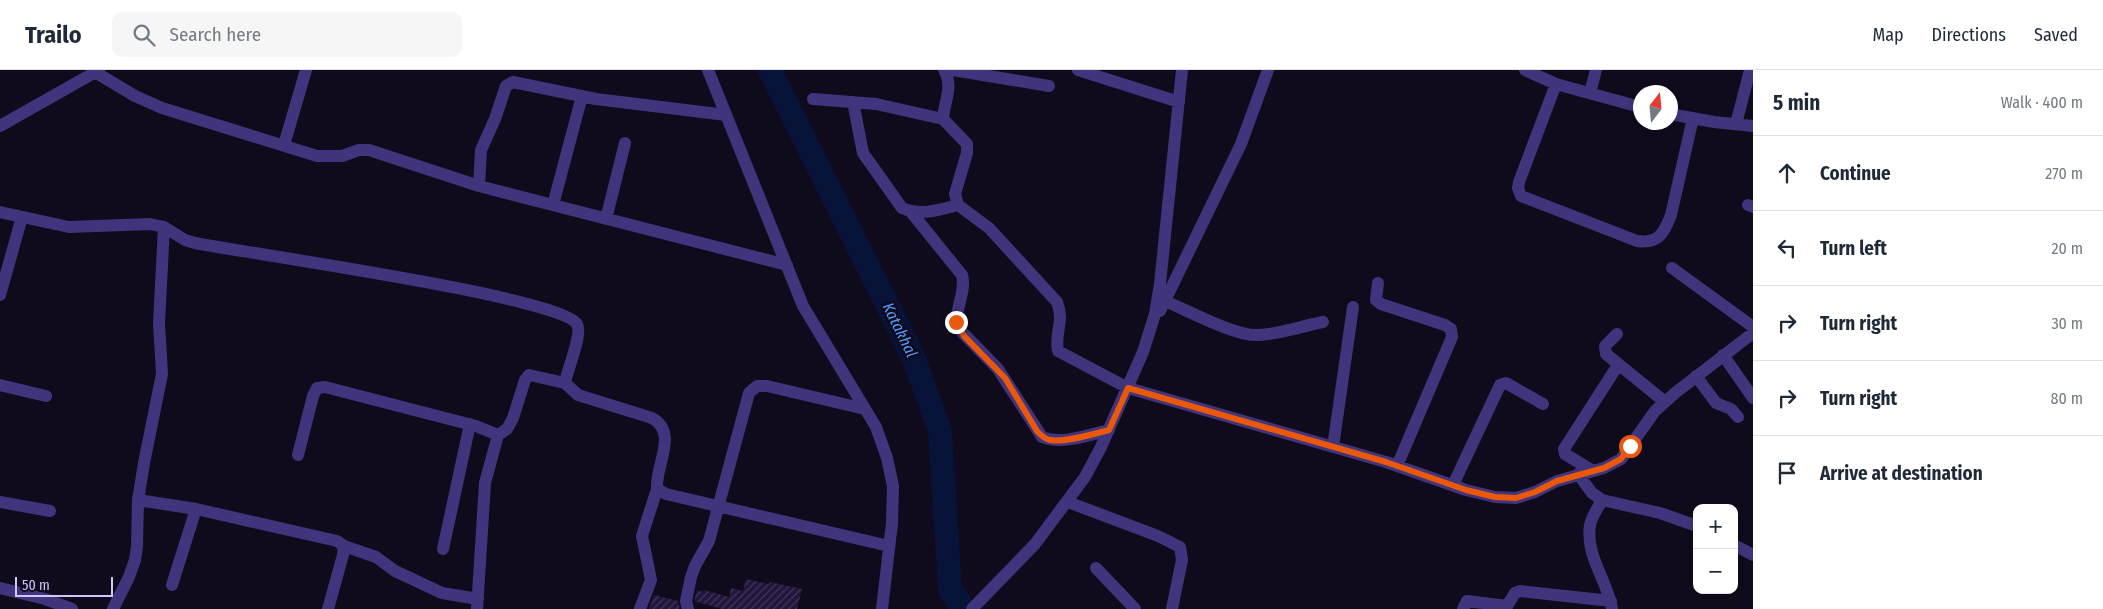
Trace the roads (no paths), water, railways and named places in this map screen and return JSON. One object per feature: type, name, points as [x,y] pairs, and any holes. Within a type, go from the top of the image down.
[{"type":"street","points":[[284,145],[306,70]]},
{"type":"street","points":[[708,70],[803,306],[876,427],[887,458],[893,486],[892,523],[882,609]]},
{"type":"street","points":[[943,119],[943,109],[949,88],[948,78],[944,70]]},
{"type":"street","points":[[954,70],[1049,86]]},
{"type":"street","points":[[1078,70],[1179,102]]},
{"type":"street","points":[[972,609],[1035,544],[1086,477],[1143,352],[1160,284],[1182,70]]},
{"type":"street","points":[[1149,334],[1240,144],[1268,70]]},
{"type":"street","points":[[1525,70],[1556,84],[1633,105]]},
{"type":"street","points":[[1590,93],[1596,70]]},
{"type":"street","points":[[1736,124],[1750,70]]},
{"type":"street","points":[[0,126],[97,71],[135,96],[162,108],[317,156],[331,157],[369,150],[480,186],[787,265]]},
{"type":"street","points":[[480,186],[481,150],[496,119],[506,86],[513,82],[582,96],[726,115]]},
{"type":"street","points":[[1556,84],[1519,182],[1518,188],[1521,196],[1637,241],[1648,243],[1657,239],[1665,230],[1671,215],[1693,118]]},
{"type":"street","points":[[553,205],[582,96]]},
{"type":"street","points":[[813,99],[896,107],[943,119],[967,144],[967,153],[955,194],[958,205],[989,228],[1057,302],[1061,312],[1056,342],[1058,351],[1128,388],[1397,466],[1495,497],[1516,498],[1578,474],[1604,468],[1621,459],[1642,427],[1665,402],[1753,332]]},
{"type":"street","points":[[853,102],[863,153],[902,208],[910,212],[921,213],[958,205]]},
{"type":"street","points":[[1678,115],[1753,126]]},
{"type":"street","points":[[606,219],[625,143]]},
{"type":"street","points":[[0,212],[69,227],[150,224],[164,226],[185,240],[195,243],[436,283],[508,299],[574,320],[579,326],[564,383]]},
{"type":"street","points":[[910,212],[962,275],[964,292],[956,322],[959,329],[1002,373],[1042,437],[1050,440],[1060,440],[1109,430]]},
{"type":"street","points":[[0,296],[22,217]]},
{"type":"street","points":[[113,609],[135,560],[138,500],[162,374],[159,323],[164,226]]},
{"type":"street","points":[[1672,268],[1753,327]]},
{"type":"street","points":[[1378,283],[1376,300],[1381,304],[1445,326],[1451,329],[1452,337],[1397,466]]},
{"type":"street","points":[[1165,300],[1244,334],[1258,336],[1323,322]]},
{"type":"street","points":[[1333,447],[1353,307]]},
{"type":"street","points":[[1617,334],[1606,346],[1606,354],[1665,402]]},
{"type":"street","points":[[1723,355],[1753,398]]},
{"type":"street","points":[[1593,471],[1570,459],[1565,454],[1564,449],[1618,365]]},
{"type":"street","points":[[138,500],[196,509],[337,541],[344,546],[376,557],[396,571],[442,593],[477,604],[485,483],[498,436],[507,429],[513,418],[525,380],[529,376],[564,383],[578,395],[652,418],[661,423],[665,431],[665,443],[657,479],[658,489],[642,536],[651,580],[640,609]]},
{"type":"street","points":[[1696,376],[1716,403],[1731,409],[1738,417]]},
{"type":"street","points":[[1453,485],[1500,385],[1506,383],[1543,404]]},
{"type":"street","points":[[0,385],[46,396]]},
{"type":"street","points":[[688,609],[686,601],[691,577],[709,542],[749,393],[758,386],[767,386],[866,409]]},
{"type":"street","points":[[298,455],[313,396],[317,388],[325,387],[470,424],[498,436]]},
{"type":"street","points":[[444,549],[470,424]]},
{"type":"street","points":[[1578,474],[1592,493],[1602,500],[1660,513],[1693,525]]},
{"type":"street","points":[[658,489],[666,494],[889,546]]},
{"type":"street","points":[[1602,500],[1592,518],[1590,538],[1595,563],[1612,605]]},
{"type":"street","points":[[0,502],[50,511]]},
{"type":"street","points":[[1068,502],[1158,536],[1180,548],[1182,560],[1172,609]]},
{"type":"street","points":[[172,585],[196,509]]},
{"type":"street","points":[[328,609],[344,546]]},
{"type":"street","points":[[1738,547],[1753,555]]},
{"type":"street","points":[[1096,568],[1135,609]]},
{"type":"street","points":[[0,588],[45,599],[72,609]]},
{"type":"street","points":[[1463,609],[1467,601],[1507,606],[1520,591],[1612,605]]},
{"type":"waterway","name":"Katakhal","points":[[770,70],[913,356],[940,431],[950,590],[964,609]]}]
